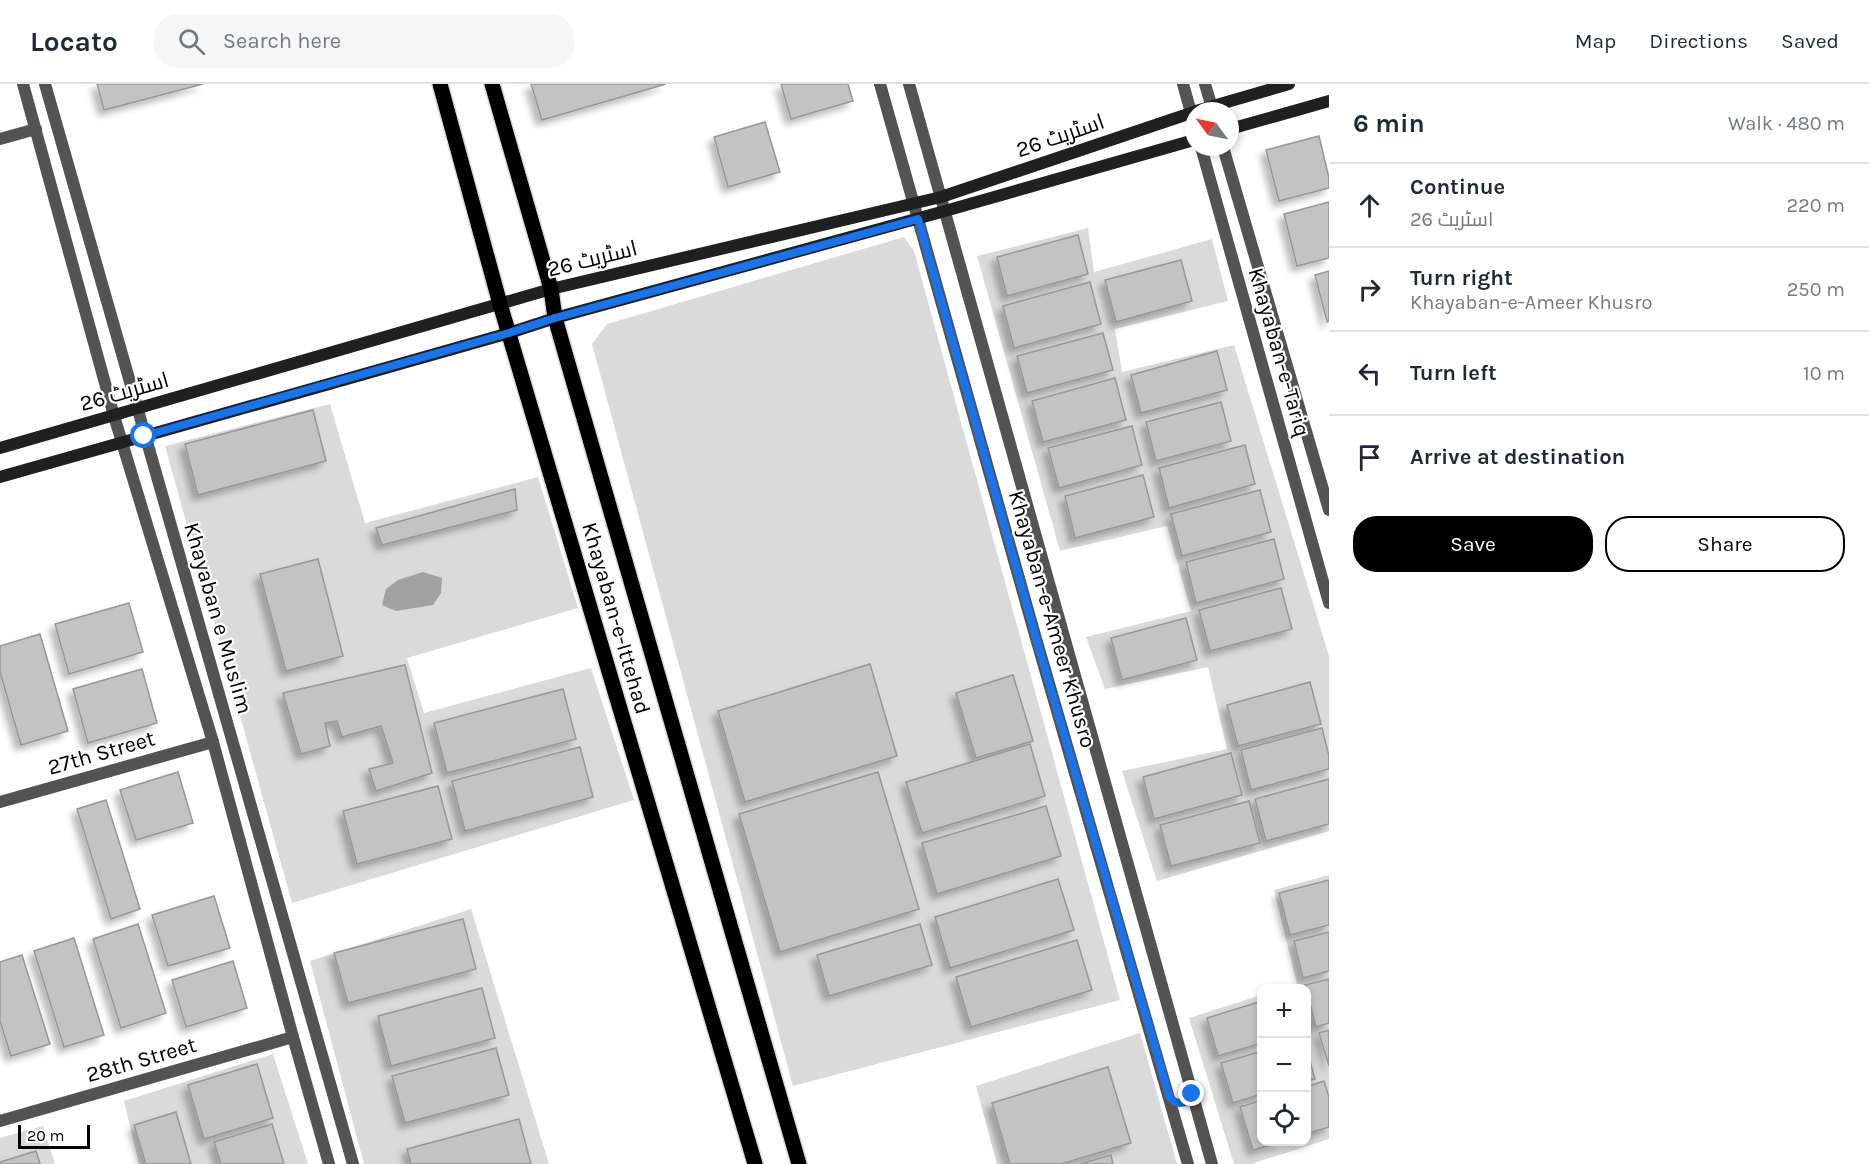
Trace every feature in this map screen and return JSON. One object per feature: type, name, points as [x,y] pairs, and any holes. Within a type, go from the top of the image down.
[{"type":"main road","name":"Khayaban-e-Ittehad","points":[[440,84],[500,304],[755,1164]]},
{"type":"main road","name":"Khayaban-e-Ittehad","points":[[492,84],[551,290],[555,318],[799,1164]]},
{"type":"main road","name":"اسٹریٹ 26","points":[[1231,102],[1289,84]]},
{"type":"main road","points":[[1239,126],[1329,101]]},
{"type":"main road","name":"اسٹریٹ 26","points":[[0,448],[551,290],[941,197],[1185,118]]},
{"type":"main road","name":"اسٹریٹ 26","points":[[0,477],[555,318],[918,219],[1185,143]]},
{"type":"street","name":"Khayaban e Muslim","points":[[23,84],[114,416],[213,742],[328,1160]]},
{"type":"street","name":"Khayaban e Muslim","points":[[45,84],[353,1164]]},
{"type":"street","name":"Khayaban-e-Ameer Khusro","points":[[880,84],[1035,635],[1188,1164]]},
{"type":"street","name":"Khayaban-e-Ameer Khusro","points":[[909,84],[1212,1164]]},
{"type":"street","points":[[1183,84],[1189,102]]},
{"type":"street","points":[[1205,84],[1210,102]]},
{"type":"street","points":[[0,139],[36,129]]},
{"type":"street","name":"Khayaban-e-Tariq","points":[[1204,156],[1329,603]]},
{"type":"street","name":"Khayaban-e-Tariq","points":[[1226,156],[1329,510]]},
{"type":"street","points":[[174,615],[195,609]]},
{"type":"street","name":"27th Street","points":[[0,802],[213,742]]},
{"type":"street","points":[[264,932],[285,925]]},
{"type":"street","name":"28th Street","points":[[0,1121],[293,1037]]},
{"type":"street","points":[[1169,1096],[1174,1102],[1181,1103],[1188,1100],[1192,1094]]},
{"type":"street","points":[[1182,1143],[1184,1132],[1191,1128],[1198,1128],[1203,1134]]},
{"type":"street","points":[[328,1160],[349,1150]]},
{"type":"shaded area","points":[[1088,228],[1094,272],[1212,239],[1228,301],[1115,329],[1122,372],[1234,345],[1329,656],[1329,831],[1157,881],[1122,771],[1227,749],[1208,667],[1105,689],[1086,637],[1191,611],[1167,526],[1060,551],[977,256]]},
{"type":"shaded area","points":[[904,237],[914,251],[1120,1000],[793,1086],[592,344],[607,324]]},
{"type":"shaded area","points":[[330,404],[365,523],[538,477],[578,608],[407,658],[424,713],[591,668],[634,800],[292,903],[165,446]]},
{"type":"shaded area","points":[[423,572],[442,578],[441,593],[433,605],[396,611],[382,605],[386,589],[398,580]]},
{"type":"shaded area","points":[[1329,875],[1329,1139],[1311,1145],[1311,984],[1297,984],[1274,890]]},
{"type":"shaded area","points":[[471,909],[549,1164],[364,1164],[310,961]]},
{"type":"shaded area","points":[[1257,996],[1257,1146],[1307,1146],[1251,1164],[1234,1164],[1189,1018]]},
{"type":"shaded area","points":[[1140,1033],[1177,1164],[997,1164],[976,1086]]},
{"type":"shaded area","points":[[273,1054],[308,1164],[139,1164],[124,1101]]},
{"type":"shaded area","points":[[43,1126],[55,1164],[0,1164],[0,1138]]},
{"type":"building","points":[[97,84],[203,84],[104,110]]},
{"type":"building","points":[[531,84],[666,84],[542,120]]},
{"type":"building","points":[[781,84],[848,84],[853,101],[791,119]]},
{"type":"building","points":[[765,122],[780,172],[728,187],[714,137]]},
{"type":"building","points":[[1319,136],[1329,178],[1329,188],[1279,201],[1266,150]]},
{"type":"building","points":[[1329,202],[1329,258],[1297,266],[1284,214]]},
{"type":"building","points":[[1078,235],[1088,274],[1007,296],[997,257]]},
{"type":"building","points":[[1181,260],[1192,301],[1116,322],[1105,280]]},
{"type":"building","points":[[1329,271],[1329,321],[1327,322],[1315,275]]},
{"type":"building","points":[[1090,282],[1101,324],[1014,348],[1003,306]]},
{"type":"building","points":[[1103,333],[1113,370],[1027,393],[1017,356]]},
{"type":"building","points":[[1217,351],[1227,390],[1141,413],[1131,375]]},
{"type":"building","points":[[1115,378],[1126,420],[1043,442],[1032,401]]},
{"type":"building","points":[[1221,402],[1231,441],[1156,461],[1146,422]]},
{"type":"building","points":[[313,410],[326,461],[198,495],[185,444]]},
{"type":"building","points":[[1132,426],[1142,465],[1059,488],[1048,448]]},
{"type":"building","points":[[1245,445],[1255,484],[1169,508],[1159,468]]},
{"type":"building","points":[[1143,475],[1154,517],[1075,538],[1065,496]]},
{"type":"building","points":[[515,489],[517,510],[382,545],[376,528]]},
{"type":"building","points":[[1260,490],[1271,532],[1182,556],[1171,514]]},
{"type":"building","points":[[1274,539],[1284,579],[1196,603],[1186,562]]},
{"type":"building","points":[[318,559],[343,656],[286,671],[260,574]]},
{"type":"building","points":[[1281,588],[1292,629],[1210,651],[1199,610]]},
{"type":"building","points":[[129,603],[143,652],[69,674],[55,624]]},
{"type":"building","points":[[1186,618],[1197,660],[1122,680],[1111,638]]},
{"type":"building","points":[[40,634],[68,731],[21,745],[0,672],[0,646]]},
{"type":"building","points":[[870,664],[897,756],[745,802],[718,711]]},
{"type":"building","points":[[405,665],[432,773],[376,791],[369,769],[393,763],[381,726],[342,737],[337,721],[325,723],[330,746],[301,754],[283,693]]},
{"type":"building","points":[[142,669],[157,723],[88,743],[73,689]]},
{"type":"building","points":[[1013,675],[1033,741],[976,758],[956,693]]},
{"type":"building","points":[[1310,682],[1321,724],[1238,746],[1227,705]]},
{"type":"building","points":[[563,689],[576,739],[447,773],[434,723]]},
{"type":"building","points":[[1322,728],[1329,756],[1329,769],[1251,790],[1241,750]]},
{"type":"building","points":[[1030,744],[1045,796],[922,833],[906,782]]},
{"type":"building","points":[[580,747],[593,797],[465,831],[452,781]]},
{"type":"building","points":[[1231,753],[1242,795],[1154,819],[1143,777]]},
{"type":"building","points":[[178,772],[193,823],[136,840],[120,790]]},
{"type":"building","points":[[878,772],[919,909],[780,952],[739,814]]},
{"type":"building","points":[[1329,779],[1329,824],[1266,841],[1255,799]]},
{"type":"building","points":[[438,786],[452,839],[357,864],[343,811]]},
{"type":"building","points":[[106,800],[140,909],[111,919],[77,809]]},
{"type":"building","points":[[1249,801],[1260,843],[1171,866],[1160,825]]},
{"type":"building","points":[[1046,806],[1061,856],[937,894],[922,843]]},
{"type":"building","points":[[1058,879],[1074,930],[950,968],[935,917]]},
{"type":"building","points":[[1329,880],[1329,925],[1290,935],[1279,893]]},
{"type":"building","points":[[214,896],[230,948],[168,966],[152,915]]},
{"type":"building","points":[[463,919],[476,969],[348,1003],[334,953]]},
{"type":"building","points":[[138,924],[166,1013],[121,1028],[93,939]]},
{"type":"building","points":[[920,924],[932,965],[829,996],[817,955]]},
{"type":"building","points":[[1329,932],[1329,971],[1303,978],[1294,941]]},
{"type":"building","points":[[74,938],[104,1035],[64,1047],[34,951]]},
{"type":"building","points":[[1077,940],[1092,990],[971,1027],[956,977]]},
{"type":"building","points":[[22,955],[50,1044],[11,1056],[0,1021],[0,962]]},
{"type":"building","points":[[233,961],[247,1008],[186,1027],[172,980]]},
{"type":"building","points":[[1329,979],[1329,1023],[1316,1027],[1311,1008],[1311,984],[1309,984]]},
{"type":"building","points":[[482,988],[495,1038],[391,1066],[378,1016]]},
{"type":"building","points":[[1257,1003],[1257,1044],[1218,1056],[1207,1018]]},
{"type":"building","points":[[1329,1030],[1329,1066],[1319,1033]]},
{"type":"building","points":[[496,1048],[509,1095],[405,1123],[392,1076]]},
{"type":"building","points":[[1257,1052],[1257,1096],[1233,1103],[1221,1063]]},
{"type":"building","points":[[257,1064],[273,1118],[204,1139],[188,1085]]},
{"type":"building","points":[[1311,1065],[1315,1079],[1311,1080]]},
{"type":"building","points":[[1108,1067],[1131,1143],[1061,1164],[1010,1164],[992,1103]]},
{"type":"building","points":[[1324,1081],[1329,1097],[1329,1127],[1311,1132],[1311,1092],[1311,1085]]},
{"type":"building","points":[[1257,1102],[1257,1146],[1268,1146],[1253,1150],[1240,1107]]},
{"type":"building","points":[[176,1112],[191,1164],[146,1164],[134,1125]]},
{"type":"building","points":[[519,1119],[531,1164],[411,1164],[407,1149]]},
{"type":"building","points":[[272,1124],[284,1164],[221,1164],[214,1142]]},
{"type":"building","points":[[36,1151],[40,1164],[0,1164],[0,1162]]},
{"type":"building","points":[[1111,1155],[1113,1164],[1080,1164]]},
{"type":"route","points":[[144,436],[555,318],[918,219],[1035,635],[1169,1096],[1174,1102],[1185,1103],[1192,1094]]}]
